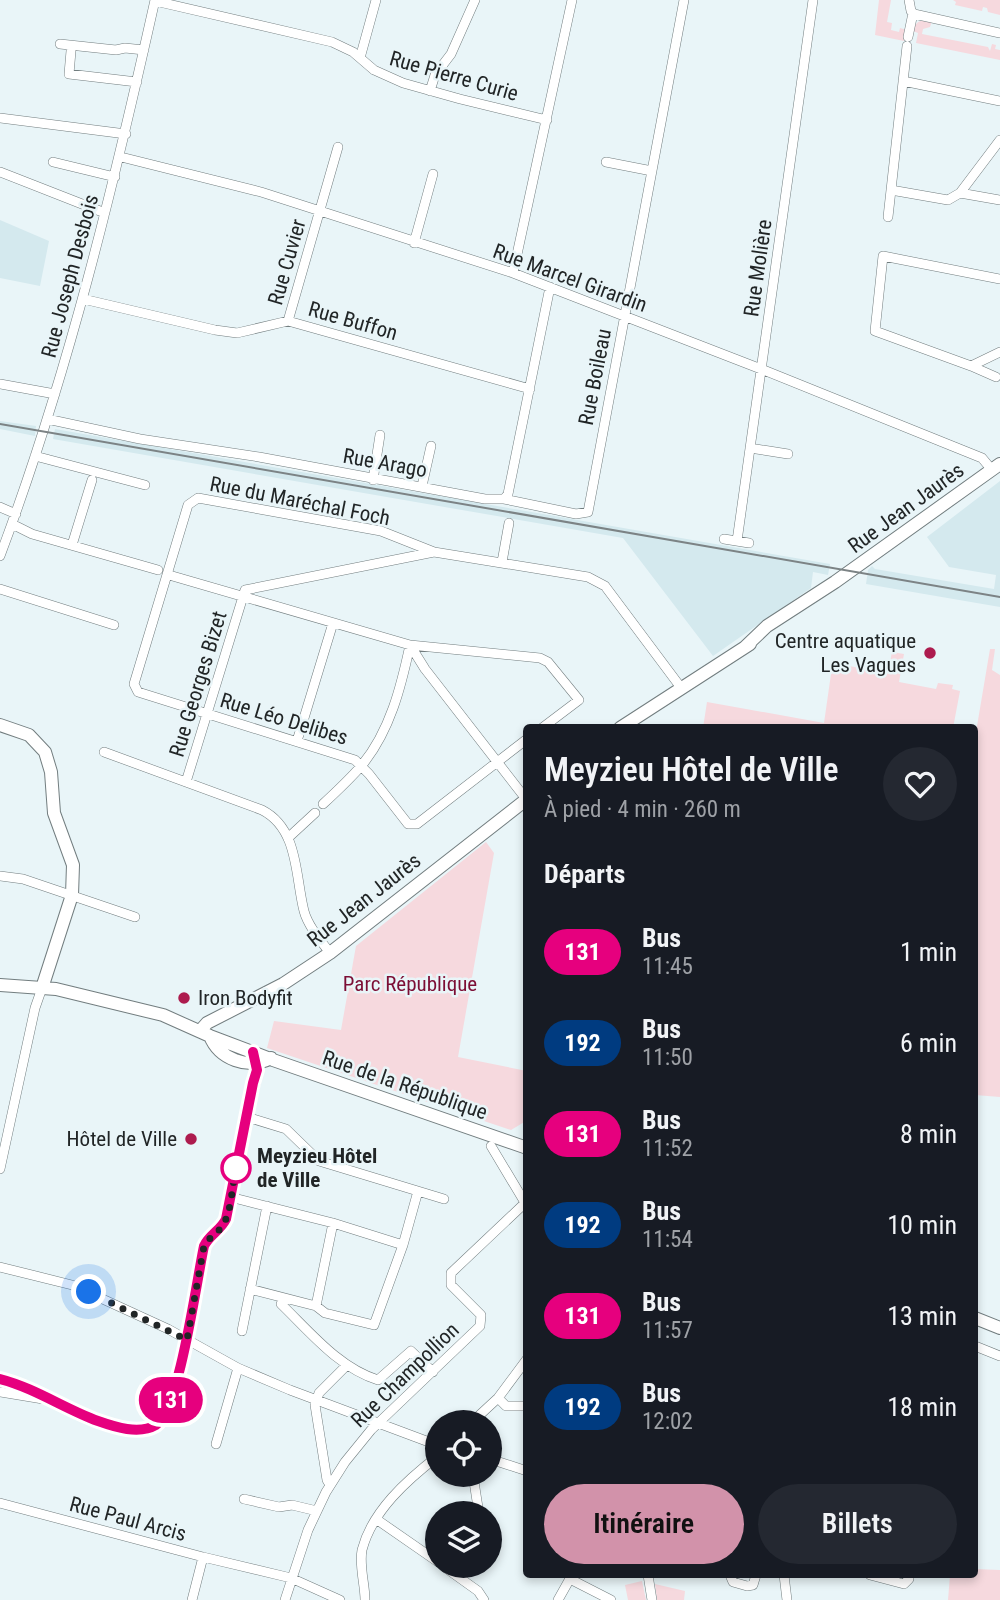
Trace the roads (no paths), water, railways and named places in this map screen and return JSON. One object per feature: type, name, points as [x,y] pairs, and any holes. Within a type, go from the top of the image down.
[{"type":"main road","name":"Rue Jean Jaurès","points":[[626,724],[745,646],[767,626],[835,582],[996,467]]},
{"type":"main road","points":[[0,725],[29,735],[46,752],[51,772],[54,813],[73,865],[72,895],[41,988]]},
{"type":"main road","name":"Rue Jean Jaurès","points":[[205,1033],[216,1020],[283,984],[330,953],[523,801]]},
{"type":"main road","points":[[0,985],[57,989],[163,1015],[205,1033],[222,1046],[251,1059]]},
{"type":"main road","name":"Rue de la République","points":[[251,1059],[271,1058],[523,1147]]},
{"type":"main road","points":[[978,1319],[1000,1328]]},
{"type":"main road","points":[[978,1326],[1000,1336]]},
{"type":"street","name":"Rue Pierre Curie","points":[[155,0],[332,42],[360,58],[374,70],[430,91],[547,120]]},
{"type":"street","name":"Rue Joseph Desbois","points":[[0,555],[47,419],[83,299],[121,157],[155,0]]},
{"type":"street","points":[[360,58],[376,0]]},
{"type":"street","points":[[430,91],[435,75],[451,54],[475,0]]},
{"type":"street","points":[[513,273],[572,0]]},
{"type":"street","name":"Rue Boileau","points":[[504,499],[576,514],[588,512],[684,0]]},
{"type":"street","name":"Rue Molière","points":[[737,541],[813,0]]},
{"type":"street","points":[[888,216],[902,81],[913,13],[909,0]]},
{"type":"street","points":[[913,13],[1000,33]]},
{"type":"street","points":[[60,44],[144,50]]},
{"type":"street","points":[[71,51],[69,74],[137,82]]},
{"type":"street","points":[[902,81],[1000,101]]},
{"type":"street","points":[[0,118],[126,134]]},
{"type":"street","points":[[891,190],[948,200],[960,193],[1000,140]]},
{"type":"street","name":"Rue Cuvier","points":[[288,321],[338,148]]},
{"type":"street","name":"Rue Marcel Girardin","points":[[121,157],[261,192],[513,273],[761,369],[982,458],[996,467]]},
{"type":"street","points":[[53,162],[115,177]]},
{"type":"street","points":[[606,162],[652,171]]},
{"type":"street","points":[[0,172],[105,213]]},
{"type":"street","points":[[414,243],[432,174]]},
{"type":"street","points":[[960,193],[1000,200]]},
{"type":"street","points":[[996,377],[875,331],[883,256],[1000,279]]},
{"type":"street","points":[[504,499],[508,494],[550,288]]},
{"type":"street","name":"Rue Buffon","points":[[83,299],[237,333],[288,321],[530,389]]},
{"type":"street","points":[[971,366],[1000,352]]},
{"type":"street","points":[[0,384],[55,394]]},
{"type":"street","name":"Rue Arago","points":[[47,419],[140,439],[312,467],[373,480],[422,486],[485,499],[504,499]]},
{"type":"street","points":[[373,480],[380,435]]},
{"type":"street","points":[[422,486],[431,446]]},
{"type":"street","points":[[750,448],[788,454]]},
{"type":"street","points":[[35,456],[145,485]]},
{"type":"street","points":[[72,545],[92,480]]},
{"type":"street","name":"Rue du Maréchal Foch","points":[[169,575],[188,505],[198,498],[381,531],[434,552]]},
{"type":"street","points":[[0,508],[32,534],[158,570]]},
{"type":"street","points":[[502,562],[509,523]]},
{"type":"street","points":[[724,538],[749,543]]},
{"type":"street","points":[[242,596],[250,587],[434,552],[588,577],[605,586],[682,689]]},
{"type":"street","points":[[169,575],[410,645],[540,658],[548,662],[579,700],[547,724]]},
{"type":"street","name":"Rue Léo Delibes","points":[[169,575],[134,684],[138,692],[355,760],[362,765],[408,824],[417,824],[496,763]]},
{"type":"street","points":[[0,589],[114,625]]},
{"type":"street","name":"Rue Georges Bizet","points":[[186,782],[242,596]]},
{"type":"street","points":[[297,741],[333,623]]},
{"type":"street","points":[[410,645],[425,669],[523,795]]},
{"type":"street","points":[[323,804],[362,765],[380,739],[398,695],[410,645]]},
{"type":"street","points":[[496,763],[523,742]]},
{"type":"street","points":[[104,752],[275,817],[289,837],[305,915],[330,953]]},
{"type":"street","points":[[289,837],[315,813]]},
{"type":"street","points":[[0,876],[23,879],[135,917]]},
{"type":"street","points":[[0,1167],[41,988]]},
{"type":"street","points":[[0,1379],[119,1427],[136,1429],[158,1424],[168,1411],[187,1340],[204,1246],[207,1239],[222,1227],[230,1197],[253,1083],[251,1059]]},
{"type":"street","points":[[247,1117],[286,1129],[318,1161],[444,1199]]},
{"type":"street","points":[[491,1146],[523,1201]]},
{"type":"street","points":[[250,1289],[316,1306],[325,1313],[374,1325],[403,1245],[418,1191]]},
{"type":"street","points":[[230,1197],[333,1223],[403,1245]]},
{"type":"street","points":[[242,1331],[267,1206]]},
{"type":"street","name":"Rue Champollion","points":[[285,1600],[317,1511],[345,1462],[378,1424],[480,1326],[481,1315],[451,1285],[451,1273],[523,1207]]},
{"type":"street","points":[[316,1306],[333,1223]]},
{"type":"street","points":[[0,1267],[72,1285],[169,1329],[238,1368],[425,1440]]},
{"type":"street","points":[[281,1304],[346,1366],[360,1375],[378,1380],[411,1350],[432,1372]]},
{"type":"street","points":[[978,1347],[1000,1356]]},
{"type":"street","points":[[485,1410],[498,1398],[523,1364]]},
{"type":"street","points":[[330,1485],[315,1410],[316,1400],[319,1393],[346,1366]]},
{"type":"street","points":[[216,1444],[238,1368]]},
{"type":"street","points":[[0,1392],[48,1400]]},
{"type":"street","points":[[498,1398],[506,1406],[523,1406]]},
{"type":"street","points":[[502,1464],[523,1470]]},
{"type":"street","points":[[365,1600],[362,1551],[376,1519],[399,1490],[425,1465]]},
{"type":"street","points":[[244,1499],[279,1507],[292,1505],[317,1511]]},
{"type":"street","name":"Rue Paul Arcis","points":[[0,1503],[203,1557],[192,1600]]},
{"type":"street","points":[[376,1519],[425,1553]]},
{"type":"street","points":[[203,1557],[291,1578],[341,1600]]},
{"type":"street","points":[[460,1578],[478,1591],[484,1600]]},
{"type":"street","points":[[558,1600],[570,1578]]},
{"type":"street","points":[[573,1578],[611,1600]]},
{"type":"street","points":[[648,1578],[652,1600]]},
{"type":"street","points":[[731,1578],[733,1582],[747,1586],[753,1585],[755,1578]]},
{"type":"street","points":[[782,1578],[788,1600]]},
{"type":"street","points":[[881,1578],[904,1584],[907,1578]]},
{"type":"tram line","points":[[0,424],[1000,597]]},
{"type":"place","name":"Centre aquatique Les Vagues","points":[[930,653]]},
{"type":"place","name":"Iron Bodyfit","points":[[184,998]]},
{"type":"place","name":"Hôtel de Ville","points":[[191,1139]]},
{"type":"place","name":"Meyzieu Hôtel de Ville","points":[[236,1168]]},
{"type":"park label","name":"Parc République","points":[[410,984]]}]
